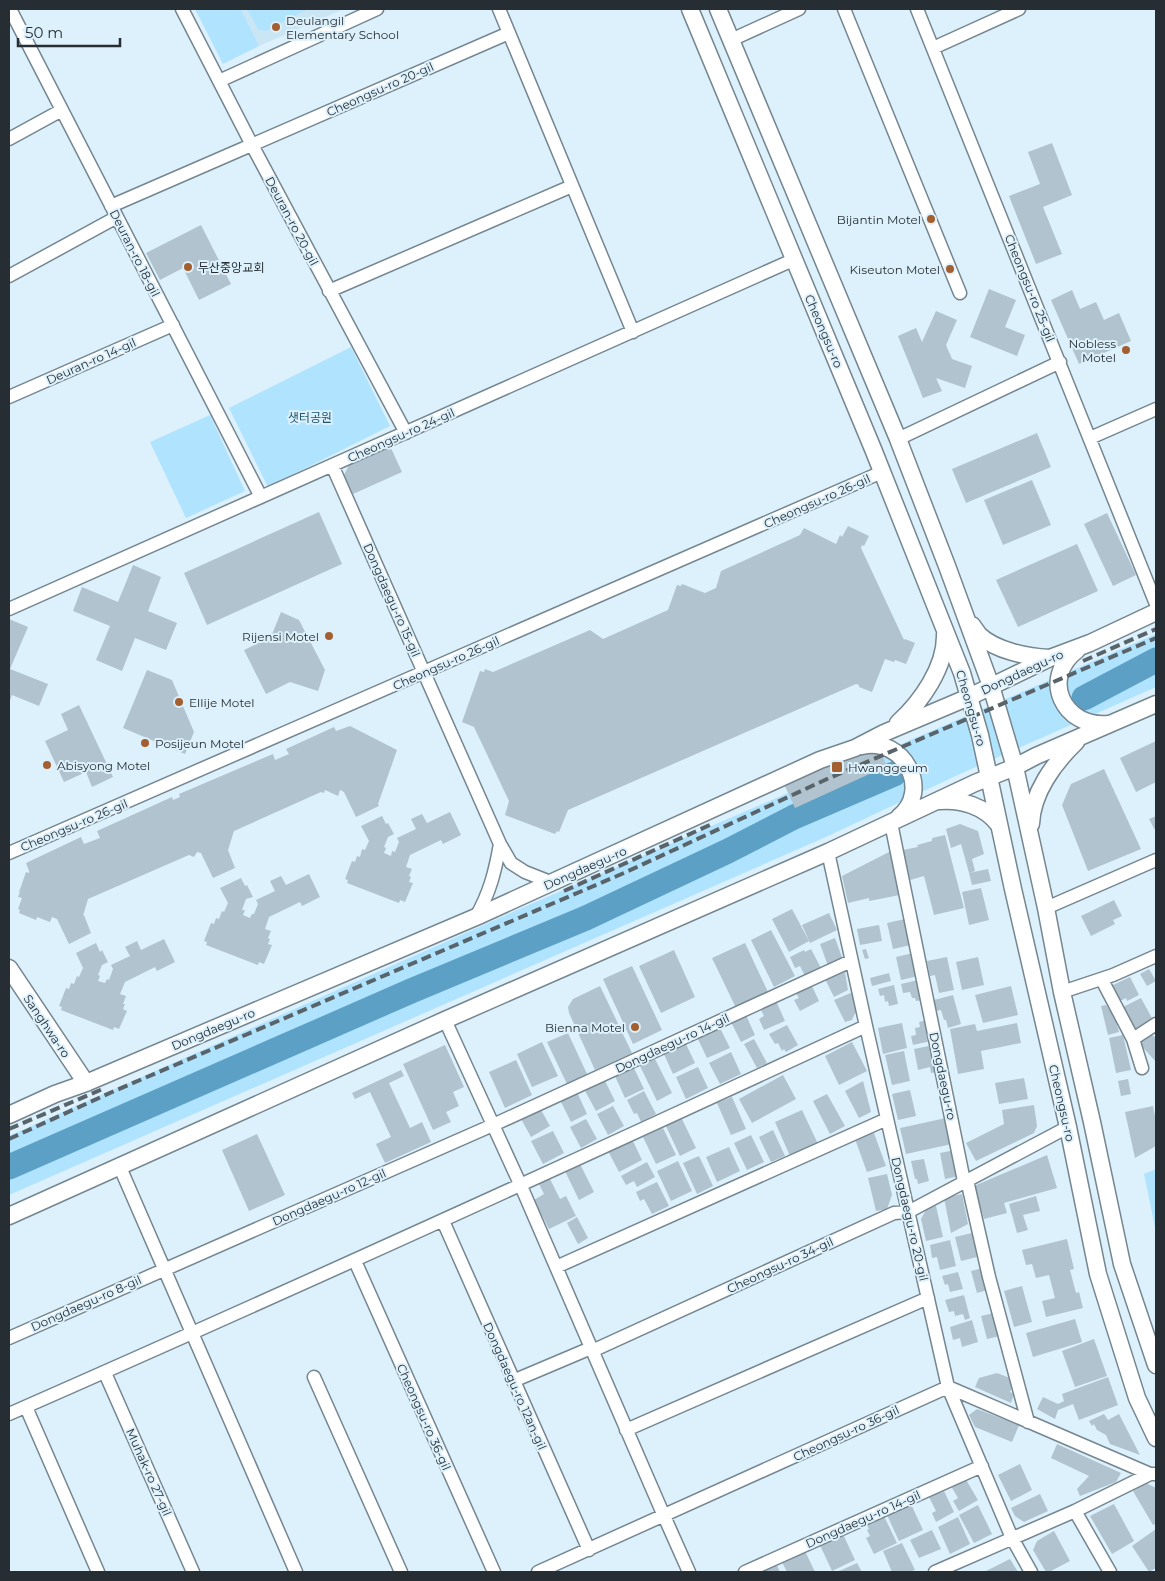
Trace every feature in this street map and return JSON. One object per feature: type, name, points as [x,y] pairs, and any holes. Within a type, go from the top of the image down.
[{"type":"main road","name":"Cheongsu-ro","points":[[690,9],[882,472],[962,673],[989,777],[998,825],[1068,1127],[1098,1274],[1137,1398],[1156,1438]]},
{"type":"main road","name":"Cheongsu-ro","points":[[718,9],[898,439],[991,686],[1015,767],[1122,1264],[1156,1365]]},
{"type":"main road","name":"Dongdaegu-ro","points":[[9,1115],[476,917],[820,760],[855,748],[884,733],[1156,612]]},
{"type":"main road","points":[[965,615],[980,635],[992,643],[1015,653],[1038,658],[1050,658]]},
{"type":"main road","points":[[884,733],[907,715],[926,692],[933,679],[945,644],[945,632]]},
{"type":"main road","points":[[1090,643],[1079,648],[1063,664],[1059,687],[1061,698],[1067,708],[1085,722],[1102,725],[1119,721]]},
{"type":"main road","points":[[9,1216],[1156,704]]},
{"type":"main road","points":[[1030,841],[1032,811],[1038,796],[1057,763],[1081,737]]},
{"type":"main road","points":[[855,748],[869,745],[883,746],[896,752],[909,768],[912,775],[913,789],[910,802],[903,814],[891,823]]},
{"type":"main road","points":[[934,802],[969,804],[994,818],[998,825]]},
{"type":"main road","name":"Sanghwa-ro","points":[[9,968],[86,1083]]},
{"type":"street","name":"Deuran-ro 18-gil","points":[[10,9],[260,497]]},
{"type":"street","name":"Deuran-ro 20-gil","points":[[182,9],[252,145],[406,433]]},
{"type":"street","points":[[219,81],[377,9]]},
{"type":"street","points":[[498,9],[633,332]]},
{"type":"street","points":[[731,40],[799,9]]},
{"type":"street","points":[[844,9],[960,293]]},
{"type":"street","name":"Cheongsu-ro 25-gil","points":[[917,9],[1090,438]]},
{"type":"street","points":[[933,48],[1019,9]]},
{"type":"street","name":"Cheongsu-ro 20-gil","points":[[114,212],[252,145],[509,33]]},
{"type":"street","points":[[9,140],[62,110]]},
{"type":"street","points":[[330,290],[572,186]]},
{"type":"street","points":[[9,276],[114,212]]},
{"type":"street","name":"Cheongsu-ro 24-gil","points":[[9,609],[794,260]]},
{"type":"street","name":"Deuran-ro 14-gil","points":[[9,397],[173,325]]},
{"type":"street","points":[[898,439],[1060,362]]},
{"type":"street","points":[[1156,409],[1090,438],[1156,604]]},
{"type":"street","name":"Dongdaegu-ro 15-gil","points":[[332,465],[500,844],[511,863],[525,872],[553,882]]},
{"type":"street","name":"Cheongsu-ro 26-gil","points":[[9,853],[882,472]]},
{"type":"street","name":"Dongdaegu-ro","points":[[891,823],[966,1181]]},
{"type":"street","points":[[476,917],[484,904],[495,875],[500,844]]},
{"type":"street","name":"Dongdaegu-ro 20-gil","points":[[828,852],[948,1387],[1012,1538],[1031,1572]]},
{"type":"street","points":[[1046,908],[1156,860]]},
{"type":"street","points":[[1062,992],[1102,980],[1156,956]]},
{"type":"street","name":"Dongdaegu-ro 14-gil","points":[[493,1125],[851,961]]},
{"type":"street","points":[[1102,980],[1133,1039],[1142,1068]]},
{"type":"street","points":[[445,1020],[521,1186],[689,1572]]},
{"type":"street","points":[[1133,1039],[1156,1024]]},
{"type":"street","points":[[9,1414],[193,1334],[521,1186],[866,1026]]},
{"type":"street","points":[[556,1267],[887,1118]]},
{"type":"street","name":"Dongdaegu-ro 12-gil","points":[[164,1269],[493,1125]]},
{"type":"street","name":"Cheongsu-ro 34-gil","points":[[592,1349],[894,1213],[908,1212],[1068,1127]]},
{"type":"street","points":[[119,1166],[296,1572]]},
{"type":"street","points":[[966,1181],[989,1277],[1028,1422]]},
{"type":"street","name":"Dongdaegu-ro 12an-gil","points":[[443,1221],[589,1550]]},
{"type":"street","name":"Cheongsu-ro 36-gil","points":[[354,1261],[494,1572]]},
{"type":"street","name":"Dongdaegu-ro 8-gil","points":[[9,1338],[164,1269]]},
{"type":"street","points":[[626,1430],[928,1298]]},
{"type":"street","points":[[513,1381],[592,1349]]},
{"type":"street","name":"Muhak-ro 27-gil","points":[[105,1372],[194,1572]]},
{"type":"street","points":[[314,1377],[401,1572]]},
{"type":"street","points":[[948,1387],[1153,1474]]},
{"type":"street","name":"Cheongsu-ro 36-gil","points":[[538,1572],[948,1387]]},
{"type":"street","points":[[26,1407],[98,1572]]},
{"type":"street","name":"Dongdaegu-ro 14-gil","points":[[745,1572],[982,1466]]},
{"type":"street","points":[[935,1572],[1076,1511],[1153,1474]]},
{"type":"street","points":[[1076,1511],[1110,1572]]},
{"type":"shaded area","name":"Deulangil Elementary School","points":[[241,9],[344,9],[259,46]]},
{"type":"green space","points":[[195,9],[241,9],[259,46],[223,64]]},
{"type":"green space","points":[[247,9],[308,9],[266,31],[258,29]]},
{"type":"green space","name":"샛터공원","points":[[351,347],[390,426],[268,487],[229,408]]},
{"type":"green space","points":[[210,415],[245,491],[186,518],[150,442]]},
{"type":"green space","points":[[1156,634],[1156,687],[960,774],[826,837],[9,1195],[9,1136],[524,907]]},
{"type":"green space","points":[[1156,1169],[1156,1232],[1144,1174]]},
{"type":"building","points":[[1052,143],[1072,195],[1043,207],[1062,254],[1036,264],[1009,196],[1040,184],[1028,152]]},
{"type":"building","name":"두산중앙교회","points":[[201,225],[231,284],[199,300],[183,268],[160,280],[146,253]]},
{"type":"building","points":[[989,289],[1016,300],[1005,327],[1025,335],[1017,356],[970,337]]},
{"type":"building","points":[[1072,290],[1080,309],[1096,302],[1104,320],[1119,313],[1131,341],[1079,364],[1051,300]]},
{"type":"building","points":[[936,311],[957,320],[946,345],[952,359],[972,366],[965,388],[936,378],[942,391],[923,398],[898,336],[916,328],[922,342]]},
{"type":"building","points":[[1037,433],[1051,467],[966,503],[952,469]]},
{"type":"building","points":[[390,446],[402,472],[353,494],[344,475],[349,465]]},
{"type":"building","points":[[1032,480],[1051,525],[1003,545],[984,500]]},
{"type":"building","points":[[319,512],[342,564],[207,625],[184,573]]},
{"type":"building","points":[[1107,513],[1136,575],[1113,586],[1084,524]]},
{"type":"building","points":[[848,526],[869,536],[861,548],[904,640],[915,643],[906,664],[885,659],[872,692],[856,684],[568,810],[559,832],[557,831],[555,834],[505,815],[509,801],[474,727],[462,722],[480,671],[484,672],[485,669],[493,672],[590,630],[603,639],[668,610],[677,585],[681,586],[682,584],[705,593],[716,588],[721,571],[800,535],[804,528],[836,544],[840,535],[842,537]]},
{"type":"building","points":[[1077,544],[1098,591],[1018,627],[996,580]]},
{"type":"building","points":[[133,565],[161,577],[148,611],[177,623],[166,650],[135,638],[122,671],[96,660],[110,626],[73,611],[82,587],[118,602]]},
{"type":"building","points":[[281,612],[299,620],[325,670],[318,691],[290,682],[266,694],[244,650],[271,637]]},
{"type":"building","points":[[9,619],[28,627],[10,669],[48,684],[39,706],[12,695],[9,703]]},
{"type":"building","points":[[147,670],[172,680],[194,732],[185,754],[123,728]]},
{"type":"building","points":[[79,705],[113,777],[92,787],[86,772],[64,782],[45,741],[68,730],[61,714]]},
{"type":"building","points":[[350,726],[397,750],[378,804],[379,806],[356,817],[344,792],[340,790],[338,796],[325,790],[324,793],[321,792],[234,831],[228,850],[235,868],[213,878],[201,853],[197,852],[194,857],[189,855],[88,899],[83,916],[91,933],[69,944],[57,919],[52,917],[50,922],[37,917],[36,920],[19,913],[20,910],[18,909],[22,898],[18,897],[19,892],[26,872],[29,873],[26,863],[81,837],[84,844],[100,838],[97,831],[172,797],[173,800],[180,797],[179,794],[273,754],[275,760],[289,754],[286,749],[334,727],[336,731]]},
{"type":"building","points":[[871,732],[887,766],[795,808],[779,773]]},
{"type":"building","points":[[1156,741],[1156,782],[1136,792],[1120,758]]},
{"type":"building","points":[[1104,769],[1141,849],[1088,871],[1062,805],[1071,784]]},
{"type":"building","points":[[450,812],[461,835],[443,844],[441,840],[410,855],[406,867],[412,869],[409,882],[413,883],[405,902],[400,900],[399,903],[347,883],[348,880],[345,879],[352,861],[355,862],[357,856],[360,857],[362,849],[365,850],[369,841],[361,826],[382,816],[394,834],[388,837],[384,847],[386,848],[384,853],[391,856],[392,851],[395,852],[399,842],[397,838],[416,829],[411,819],[422,814],[427,823]]},
{"type":"building","points":[[1156,816],[1156,832],[1149,819]]},
{"type":"building","points":[[960,824],[978,831],[984,854],[972,859],[975,871],[969,873],[961,844],[951,848],[946,829]]},
{"type":"building","points":[[945,835],[964,908],[934,915],[924,876],[910,880],[903,850],[918,847],[917,845],[932,841],[932,838]]},
{"type":"building","points":[[891,851],[900,895],[869,901],[869,898],[848,903],[842,876]]},
{"type":"building","points":[[988,869],[991,881],[972,885],[969,873]]},
{"type":"building","points":[[309,874],[320,897],[302,906],[300,902],[269,917],[265,929],[271,931],[268,944],[272,945],[264,964],[259,962],[258,965],[206,945],[207,942],[204,941],[211,923],[214,924],[216,918],[219,919],[228,903],[220,888],[241,878],[253,897],[246,899],[242,910],[245,910],[243,915],[250,918],[258,904],[256,900],[275,891],[270,881],[281,876],[286,885]]},
{"type":"building","points":[[981,888],[989,920],[969,925],[962,892]]},
{"type":"building","points":[[1114,900],[1122,916],[1113,920],[1115,924],[1091,936],[1081,916]]},
{"type":"building","points":[[792,909],[809,941],[789,952],[772,919]]},
{"type":"building","points":[[829,913],[837,930],[810,943],[802,925]]},
{"type":"building","points":[[905,919],[911,945],[893,949],[887,923]]},
{"type":"building","points":[[879,925],[882,941],[860,945],[857,929]]},
{"type":"building","points":[[771,930],[795,976],[774,987],[751,940]]},
{"type":"building","points":[[835,938],[843,960],[828,966],[820,944]]},
{"type":"building","points":[[164,939],[175,962],[157,971],[155,967],[125,982],[120,994],[126,996],[123,1009],[127,1011],[119,1029],[114,1027],[113,1030],[61,1010],[62,1007],[59,1006],[66,988],[69,989],[71,983],[74,984],[83,968],[76,953],[96,943],[108,962],[102,965],[98,975],[100,976],[98,981],[105,983],[107,979],[109,980],[113,969],[111,965],[130,956],[125,947],[137,941],[141,950]]},
{"type":"building","points":[[745,943],[768,992],[736,1008],[712,958]]},
{"type":"building","points":[[811,949],[822,970],[806,978],[800,966],[795,968],[790,957],[804,950],[805,952]]},
{"type":"building","points":[[866,949],[869,958],[865,959],[862,950]]},
{"type":"building","points":[[674,950],[695,997],[661,1013],[639,966]]},
{"type":"building","points":[[913,953],[918,976],[901,980],[896,957]]},
{"type":"building","points":[[947,957],[954,990],[939,993],[935,975],[930,976],[927,961]]},
{"type":"building","points":[[978,957],[984,985],[962,990],[956,962]]},
{"type":"building","points":[[632,966],[662,1030],[633,1044],[603,979]]},
{"type":"building","points":[[844,966],[848,990],[834,997],[824,977]]},
{"type":"building","points":[[1149,969],[1156,981],[1147,986],[1140,974]]},
{"type":"building","points":[[889,973],[891,981],[872,986],[870,978]]},
{"type":"building","points":[[1130,977],[1139,995],[1127,1001],[1126,998],[1118,1002],[1111,986]]},
{"type":"building","points":[[918,980],[923,1000],[916,1001],[915,998],[912,998],[910,992],[903,993],[901,984]]},
{"type":"building","points":[[811,984],[819,1001],[800,1011],[794,1000],[799,998],[795,992]]},
{"type":"building","points":[[894,985],[898,1004],[889,1006],[888,1001],[885,1002],[884,995],[880,996],[878,989]]},
{"type":"building","points":[[600,986],[632,1053],[595,1070],[568,1007],[573,999]]},
{"type":"building","points":[[1011,986],[1018,1015],[983,1023],[975,995]]},
{"type":"building","points":[[853,992],[857,1009],[852,1020],[845,1022],[834,1000]]},
{"type":"building","points":[[953,995],[961,1024],[948,1028],[941,1010],[936,1011],[934,1000]]},
{"type":"building","points":[[1141,998],[1153,1020],[1135,1030],[1123,1007]]},
{"type":"building","points":[[776,1001],[785,1021],[764,1030],[759,1019],[764,1016],[760,1008]]},
{"type":"building","points":[[1106,1005],[1115,1017],[1119,1032],[1108,1035],[1101,1006]]},
{"type":"building","points":[[745,1013],[755,1035],[741,1042],[730,1020]]},
{"type":"building","points":[[927,1020],[931,1041],[913,1045],[911,1036],[916,1035],[915,1028],[920,1027],[919,1022]]},
{"type":"building","points":[[902,1023],[907,1048],[883,1054],[878,1028]]},
{"type":"building","points":[[1017,1023],[1021,1043],[981,1051],[984,1069],[958,1074],[950,1029],[975,1024],[977,1031]]},
{"type":"building","points":[[787,1025],[798,1045],[786,1052],[784,1049],[782,1051],[778,1043],[775,1044],[769,1034]]},
{"type":"building","points":[[719,1026],[730,1048],[707,1058],[697,1037]]},
{"type":"building","points":[[568,1033],[587,1074],[567,1084],[547,1042]]},
{"type":"building","points":[[1123,1035],[1131,1070],[1116,1073],[1109,1038]]},
{"type":"building","points":[[1152,1035],[1156,1038],[1156,1062],[1138,1042]]},
{"type":"building","points":[[754,1039],[767,1063],[757,1068],[744,1044]]},
{"type":"building","points":[[542,1042],[558,1076],[532,1087],[517,1054]]},
{"type":"building","points":[[685,1042],[695,1063],[673,1074],[663,1052]]},
{"type":"building","points":[[852,1042],[867,1071],[839,1085],[825,1056]]},
{"type":"building","points":[[445,1045],[464,1087],[453,1092],[459,1106],[446,1112],[451,1122],[433,1130],[403,1064]]},
{"type":"building","points":[[934,1045],[939,1072],[931,1073],[930,1067],[918,1070],[914,1049]]},
{"type":"building","points":[[904,1051],[910,1081],[892,1085],[885,1055]]},
{"type":"building","points":[[731,1052],[741,1074],[720,1084],[709,1063]]},
{"type":"building","points":[[655,1059],[672,1093],[657,1101],[640,1066]]},
{"type":"building","points":[[516,1060],[532,1095],[505,1108],[489,1072]]},
{"type":"building","points":[[633,1066],[644,1089],[625,1098],[614,1074]]},
{"type":"building","points":[[698,1067],[708,1088],[686,1099],[676,1077]]},
{"type":"building","points":[[401,1070],[404,1076],[389,1083],[410,1128],[422,1122],[431,1142],[385,1163],[376,1144],[391,1137],[370,1092],[355,1099],[352,1093]]},
{"type":"building","points":[[783,1075],[796,1099],[752,1123],[739,1099]]},
{"type":"building","points":[[1024,1078],[1028,1099],[999,1104],[995,1083]]},
{"type":"building","points":[[604,1079],[615,1101],[596,1111],[584,1089]]},
{"type":"building","points":[[1128,1079],[1131,1094],[1121,1096],[1118,1081]]},
{"type":"building","points":[[863,1081],[871,1112],[859,1118],[845,1091]]},
{"type":"building","points":[[910,1090],[916,1116],[898,1120],[892,1094]]},
{"type":"building","points":[[644,1091],[656,1114],[641,1122],[637,1113],[634,1114],[627,1100]]},
{"type":"building","points":[[577,1092],[587,1114],[571,1122],[560,1100]]},
{"type":"building","points":[[827,1094],[845,1126],[830,1134],[813,1101]]},
{"type":"building","points":[[732,1097],[746,1129],[731,1135],[717,1103]]},
{"type":"building","points":[[1034,1105],[1037,1126],[1034,1133],[976,1161],[966,1143],[1004,1124],[1002,1110]]},
{"type":"building","points":[[613,1106],[624,1126],[608,1135],[597,1114]]},
{"type":"building","points":[[1153,1106],[1156,1121],[1156,1146],[1135,1158],[1125,1112]]},
{"type":"building","points":[[540,1108],[550,1126],[531,1137],[521,1119]]},
{"type":"building","points":[[802,1110],[818,1144],[790,1156],[775,1122]]},
{"type":"building","points":[[681,1117],[696,1148],[680,1156],[665,1124]]},
{"type":"building","points":[[946,1118],[952,1144],[906,1154],[900,1128]]},
{"type":"building","points":[[586,1119],[597,1139],[581,1148],[570,1127]]},
{"type":"building","points":[[663,1128],[676,1155],[656,1164],[643,1137]]},
{"type":"building","points":[[773,1130],[785,1156],[771,1162],[759,1137]]},
{"type":"building","points":[[553,1131],[564,1153],[543,1164],[531,1141]]},
{"type":"building","points":[[874,1133],[886,1166],[867,1172],[855,1139]]},
{"type":"building","points":[[257,1134],[285,1195],[249,1211],[222,1150]]},
{"type":"building","points":[[751,1135],[764,1162],[747,1170],[734,1143]]},
{"type":"building","points":[[632,1139],[642,1160],[619,1172],[608,1151]]},
{"type":"building","points":[[729,1147],[740,1171],[717,1182],[706,1157]]},
{"type":"building","points":[[955,1150],[959,1176],[945,1179],[940,1153]]},
{"type":"building","points":[[1047,1155],[1057,1188],[1004,1203],[1007,1213],[984,1219],[974,1186]]},
{"type":"building","points":[[699,1156],[713,1186],[697,1194],[683,1163]]},
{"type":"building","points":[[924,1159],[929,1181],[918,1184],[911,1161]]},
{"type":"building","points":[[678,1161],[692,1191],[671,1201],[657,1171]]},
{"type":"building","points":[[579,1162],[594,1192],[579,1200],[564,1169]]},
{"type":"building","points":[[647,1162],[655,1177],[637,1187],[634,1181],[626,1185],[621,1176]]},
{"type":"building","points":[[887,1174],[892,1195],[887,1209],[876,1211],[868,1178]]},
{"type":"building","points":[[549,1177],[560,1199],[566,1196],[576,1216],[549,1229],[534,1200],[544,1194],[538,1182]]},
{"type":"building","points":[[657,1182],[669,1206],[652,1214],[644,1199],[640,1201],[636,1192]]},
{"type":"building","points":[[962,1194],[968,1224],[951,1233],[944,1198]]},
{"type":"building","points":[[1036,1196],[1040,1211],[1023,1215],[1028,1230],[1017,1233],[1009,1204]]},
{"type":"building","points":[[936,1206],[943,1237],[926,1241],[921,1219],[927,1208]]},
{"type":"building","points":[[577,1217],[588,1238],[578,1244],[567,1223]]},
{"type":"building","points":[[972,1233],[977,1257],[961,1261],[955,1237]]},
{"type":"building","points":[[1067,1239],[1074,1269],[1070,1270],[1076,1293],[1079,1292],[1083,1308],[1046,1317],[1042,1301],[1055,1298],[1049,1275],[1036,1278],[1032,1264],[1026,1265],[1022,1250]]},
{"type":"building","points":[[950,1240],[956,1266],[940,1270],[937,1257],[932,1258],[930,1245]]},
{"type":"building","points":[[983,1268],[988,1290],[977,1293],[971,1271]]},
{"type":"building","points":[[958,1272],[963,1289],[950,1292],[948,1284],[945,1285],[942,1276]]},
{"type":"building","points":[[1022,1286],[1032,1322],[1014,1327],[1004,1291]]},
{"type":"building","points":[[964,1295],[970,1318],[965,1320],[963,1314],[955,1316],[954,1311],[949,1312],[945,1300]]},
{"type":"building","points":[[994,1313],[1000,1336],[987,1339],[981,1316]]},
{"type":"building","points":[[1075,1319],[1082,1342],[1033,1357],[1026,1333]]},
{"type":"building","points":[[972,1320],[978,1342],[962,1347],[960,1338],[953,1340],[950,1327]]},
{"type":"building","points":[[1094,1339],[1107,1376],[1075,1387],[1062,1351]]},
{"type":"building","points":[[997,1373],[1015,1380],[1010,1392],[1014,1394],[1011,1403],[975,1387],[979,1378]]},
{"type":"building","points":[[1108,1377],[1118,1405],[1079,1420],[1073,1404],[1058,1410],[1055,1419],[1037,1409],[1043,1397],[1058,1404],[1064,1401],[1062,1394]]},
{"type":"building","points":[[977,1409],[1019,1425],[1012,1442],[975,1427],[969,1415]]},
{"type":"building","points":[[1104,1414],[1108,1420],[1119,1414],[1140,1455],[1110,1444],[1106,1435],[1097,1430],[1094,1424],[1092,1426],[1089,1421]]},
{"type":"building","points":[[1057,1444],[1121,1473],[1116,1482],[1080,1496],[1077,1489],[1089,1476],[1051,1458]]},
{"type":"building","points":[[1020,1464],[1032,1490],[1011,1501],[998,1475]]},
{"type":"building","points":[[965,1478],[978,1500],[959,1511],[953,1501],[958,1498],[951,1486]]},
{"type":"building","points":[[1146,1483],[1156,1488],[1156,1524],[1153,1525],[1133,1491]]},
{"type":"building","points":[[939,1490],[941,1493],[944,1491],[954,1512],[936,1522],[932,1513],[936,1511],[928,1495]]},
{"type":"building","points":[[1040,1494],[1048,1511],[1024,1522],[1015,1516],[1011,1508]]},
{"type":"building","points":[[911,1504],[923,1530],[899,1541],[887,1515]]},
{"type":"building","points":[[1114,1504],[1134,1541],[1112,1554],[1090,1516]]},
{"type":"building","points":[[978,1505],[992,1534],[974,1543],[959,1515]]},
{"type":"building","points":[[883,1514],[897,1543],[874,1554],[866,1538],[870,1536],[866,1523]]},
{"type":"building","points":[[958,1517],[970,1544],[950,1554],[938,1527]]},
{"type":"building","points":[[1156,1529],[1156,1568],[1149,1572],[1132,1546]]},
{"type":"building","points":[[932,1530],[941,1549],[919,1558],[910,1540]]},
{"type":"building","points":[[1054,1531],[1070,1561],[1046,1572],[1033,1550],[1037,1541]]},
{"type":"building","points":[[842,1532],[855,1560],[832,1571],[819,1543]]},
{"type":"building","points":[[902,1543],[915,1570],[892,1572],[883,1551]]},
{"type":"building","points":[[804,1549],[815,1572],[787,1572],[781,1560]]},
{"type":"building","points":[[1010,1559],[1018,1572],[986,1571]]},
{"type":"building","points":[[776,1563],[780,1572],[757,1572]]},
{"type":"building","points":[[857,1563],[862,1572],[837,1572]]},
{"type":"waterway","points":[[1084,698],[1156,660]]},
{"type":"waterway","points":[[9,1167],[411,991],[586,918],[728,851],[794,817],[894,774]]},
{"type":"railway","points":[[1083,661],[1156,629]]},
{"type":"railway","points":[[9,1139],[112,1092],[624,873],[827,779],[1156,638]]},
{"type":"railway","points":[[564,891],[712,824]]},
{"type":"railway","points":[[9,1129],[105,1088]]},
{"type":"place","name":"Deulangil Elementary School","points":[[276,27]]},
{"type":"place","name":"Bijantin Motel","points":[[931,219]]},
{"type":"place","name":"두산중앙교회","points":[[188,267]]},
{"type":"place","name":"Kiseuton Motel","points":[[950,269]]},
{"type":"place","name":"Nobless Motel","points":[[1126,350]]},
{"type":"place","name":"Rijensi Motel","points":[[329,636]]},
{"type":"place","name":"Ellije Motel","points":[[179,702]]},
{"type":"place","name":"Posijeun Motel","points":[[145,743]]},
{"type":"place","name":"Abisyong Motel","points":[[47,765]]},
{"type":"place","name":"Hwanggeum","points":[[837,767]]},
{"type":"place","name":"Bienna Motel","points":[[635,1027]]}]
